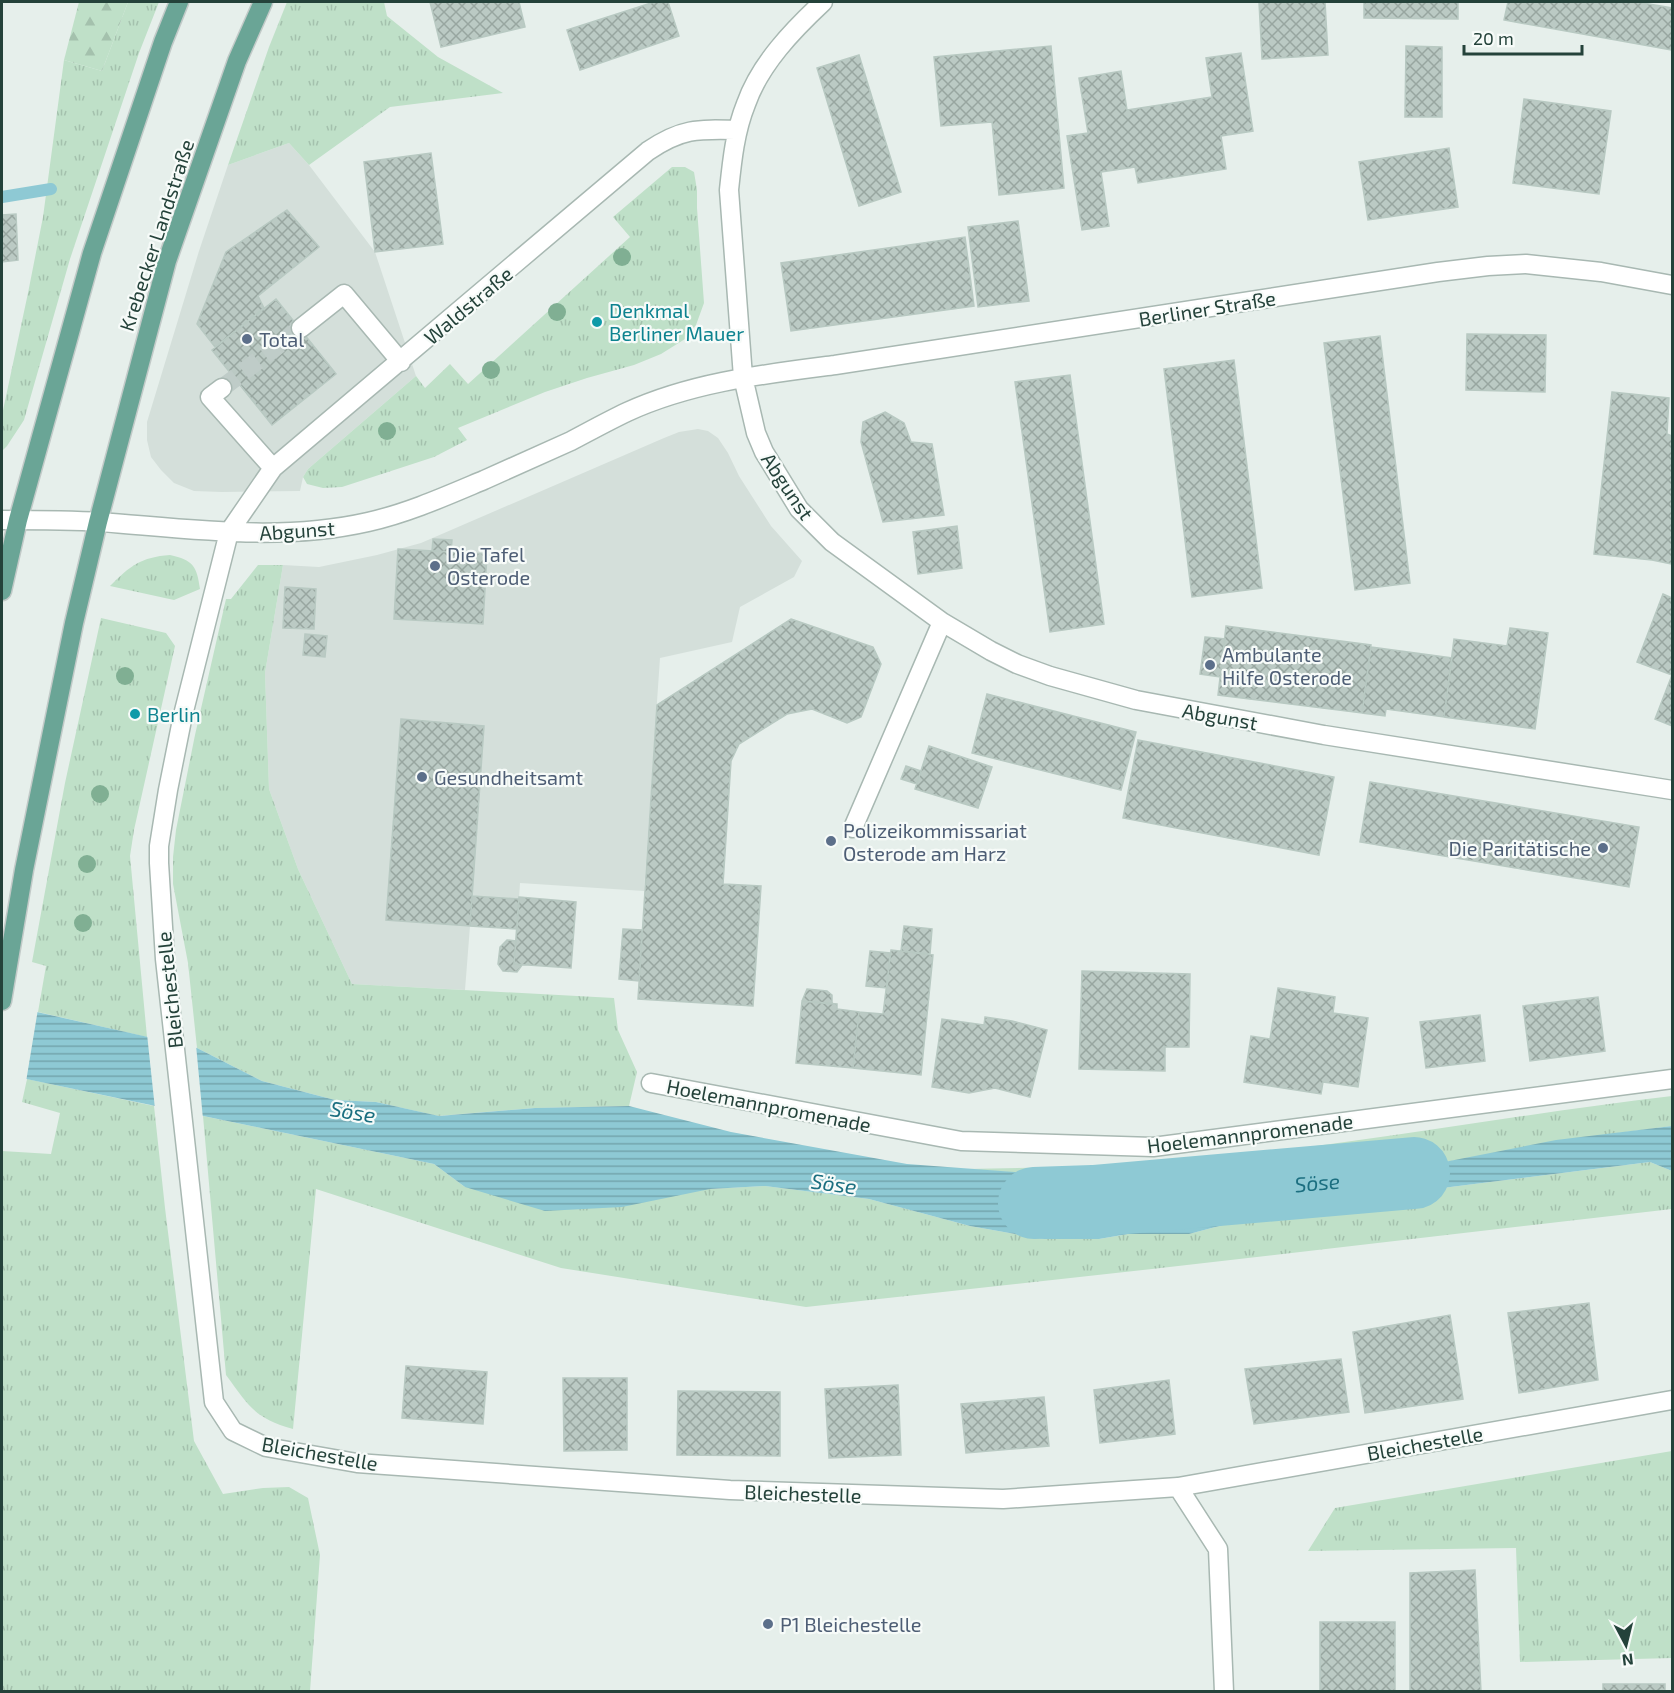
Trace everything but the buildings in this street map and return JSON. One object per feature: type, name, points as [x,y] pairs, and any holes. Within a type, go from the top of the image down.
[{"type":"main road","points":[[2,591],[10,520],[92,253],[163,42],[179,2]]},
{"type":"main road","name":"Krebecker Landstraße","points":[[2,1001],[24,870],[74,623],[98,522],[167,261],[237,61],[263,2]]},
{"type":"street","points":[[743,377],[729,190],[738,130],[746,103],[757,80],[805,18],[823,2]]},
{"type":"street","name":"Waldstraße","points":[[229,532],[273,468],[657,145],[682,133],[706,129],[738,130]]},
{"type":"street","name":"Berliner Straße","points":[[743,377],[1488,266],[1526,264],[1600,272],[1672,285]]},
{"type":"street","points":[[301,327],[344,294],[400,362]]},
{"type":"street","name":"Abgunst","points":[[10,520],[98,522],[266,533],[332,528],[370,522],[457,492],[571,440],[628,411],[664,398],[743,377],[751,415],[764,452],[799,509],[832,542],[942,621],[1017,664],[1136,700],[1324,735],[1672,790]]},
{"type":"street","points":[[222,388],[210,397],[273,468]]},
{"type":"street","name":"Bleichestelle","points":[[229,532],[183,715],[162,824],[159,863],[165,959],[214,1402],[232,1431],[266,1447],[357,1463],[730,1490],[1003,1499],[1178,1486],[1672,1400]]},
{"type":"street","points":[[853,828],[942,621]]},
{"type":"street","name":"Hoelemannpromenade","points":[[651,1083],[961,1141],[1153,1147],[1672,1079]]},
{"type":"street","points":[[1178,1486],[1218,1549],[1224,1692]]},
{"type":"shaded area","points":[[289,143],[309,165],[375,252],[416,376],[308,469],[303,477],[300,491],[194,491],[174,483],[151,457],[147,440],[147,422],[199,251],[228,165]]},
{"type":"shaded area","points":[[698,429],[708,431],[718,438],[771,526],[802,561],[794,577],[740,607],[732,642],[660,658],[644,891],[520,883],[517,929],[470,926],[465,990],[352,984],[298,869],[269,789],[265,673],[283,565],[319,567],[421,543],[664,438],[679,432]]},
{"type":"green space","points":[[79,2],[128,2],[102,71],[64,60]]},
{"type":"green space","points":[[128,2],[159,2],[139,53],[70,259],[24,420],[2,451],[2,415],[43,217],[64,60],[102,71]]},
{"type":"green space","points":[[287,2],[384,2],[387,16],[438,57],[503,93],[390,107],[309,165],[289,143],[228,165]]},
{"type":"green space","points":[[672,167],[685,167],[694,172],[697,190],[704,303],[696,325],[685,339],[661,354],[634,365],[545,392],[458,428],[467,440],[434,457],[342,487],[323,488],[307,484],[303,477],[308,469],[416,376],[425,388],[450,364],[468,384],[630,237],[613,217]]},
{"type":"green space","points":[[170,555],[184,559],[192,565],[200,589],[174,600],[110,586],[124,573],[144,560]]},
{"type":"green space","points":[[258,565],[283,565],[265,673],[269,789],[298,869],[352,984],[614,998],[618,1030],[637,1072],[629,1106],[535,1108],[438,1116],[376,1102],[335,1100],[262,1081],[197,1048],[188,963],[173,884],[176,830],[226,599],[231,599]]},
{"type":"green space","points":[[101,618],[166,633],[175,646],[130,856],[147,1037],[38,1012],[46,966],[32,962],[65,783]]},
{"type":"green space","points":[[27,1079],[154,1106],[194,1441],[223,1494],[289,1487],[308,1498],[320,1555],[310,1691],[2,1691],[2,1151],[51,1154],[60,1113],[22,1102]]},
{"type":"green space","points":[[1672,1096],[1672,1126],[1434,1164],[1391,1167],[1333,1177],[1290,1189],[1256,1186],[1135,1198],[1115,1191],[1094,1178],[966,1169],[1103,1166],[1205,1160]]},
{"type":"green space","points":[[203,1116],[434,1164],[465,1187],[710,1189],[765,1186],[869,1199],[970,1226],[1044,1239],[1099,1239],[1128,1234],[1189,1234],[1291,1207],[1650,1162],[1672,1171],[1672,1209],[806,1307],[561,1268],[316,1189],[293,1429],[269,1420],[254,1410],[226,1375]]},
{"type":"green space","points":[[1672,1451],[1672,1658],[1520,1662],[1516,1548],[1308,1551],[1335,1508]]},
{"type":"water","points":[[28,1010],[197,1048],[262,1081],[335,1100],[376,1102],[439,1116],[535,1108],[629,1106],[731,1132],[907,1164],[1094,1178],[1115,1191],[1135,1198],[1256,1186],[1290,1189],[1333,1177],[1391,1167],[1434,1164],[1556,1140],[1672,1126],[1672,1171],[1650,1162],[1291,1207],[1189,1234],[1128,1234],[1099,1239],[1044,1239],[970,1226],[869,1199],[765,1186],[710,1189],[622,1207],[545,1211],[465,1187],[434,1164],[12,1076]]},
{"type":"pier","points":[[2,1004],[38,1009],[26,1082],[2,1077]]},
{"type":"pier","points":[[147,1034],[196,1045],[203,1119],[155,1109]]},
{"type":"waterway","points":[[2,197],[51,189]]},
{"type":"waterway","name":"Söse","points":[[1034,1203],[1093,1201],[1414,1173]]},
{"type":"tunnel","points":[[222,388],[301,328]]},
{"type":"place","name":"Denkmal Berliner Mauer","points":[[597,322]]},
{"type":"place","name":"Total","points":[[247,339]]},
{"type":"place","name":"Die Tafel Osterode","points":[[435,566]]},
{"type":"place","name":"Ambulante Hilfe Osterode","points":[[1210,665]]},
{"type":"place","name":"Berlin","points":[[135,714]]},
{"type":"place","name":"Gesundheitsamt","points":[[422,777]]},
{"type":"place","name":"Polizeikommissariat Osterode am Harz","points":[[831,841]]},
{"type":"place","name":"Die Paritätische","points":[[1603,848]]},
{"type":"place","name":"P1 Bleichestelle","points":[[768,1624]]}]
